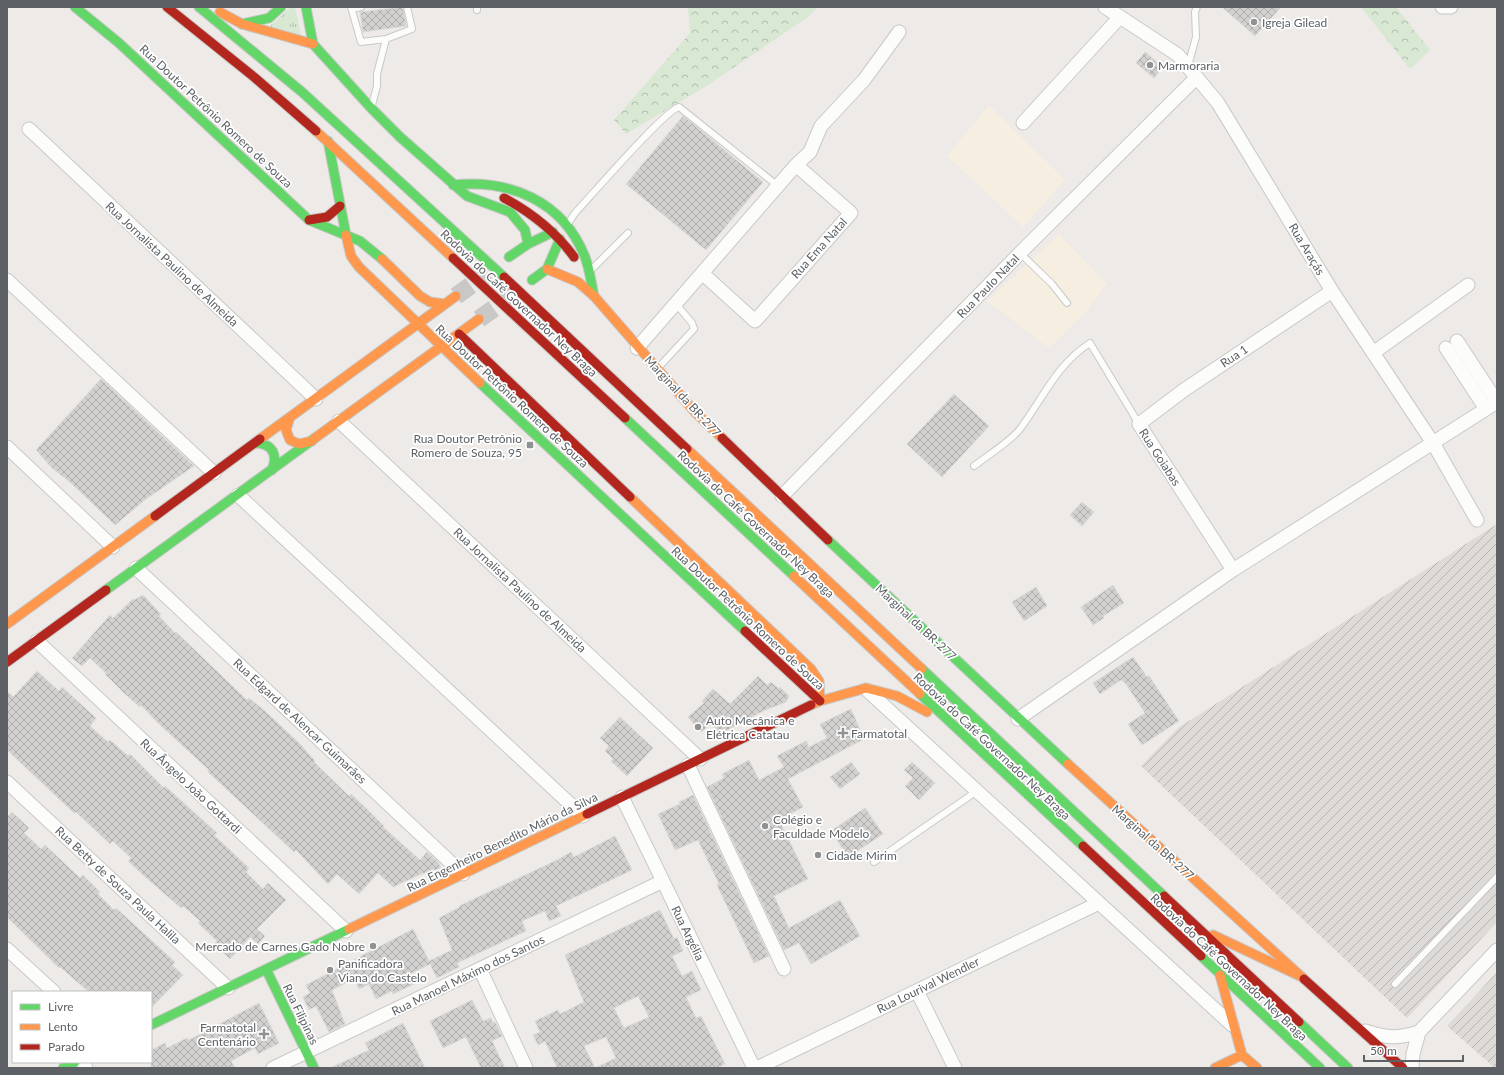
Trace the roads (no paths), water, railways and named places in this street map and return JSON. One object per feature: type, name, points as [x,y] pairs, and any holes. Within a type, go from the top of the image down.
[{"type":"main road","name":"Rua Doutor Petrônio Romero de Souza","points":[[75,7],[114,37],[309,220],[346,235],[372,249],[420,296],[430,302],[445,304]]},
{"type":"main road","name":"Rodovia do Café Governador Ney Braga","points":[[167,7],[254,77],[328,141],[1320,1068]]},
{"type":"main road","name":"Rodovia do Café Governador Ney Braga","points":[[199,7],[302,92],[401,181],[1194,926],[1348,1068]]},
{"type":"main road","points":[[210,7],[242,24],[312,44],[371,108],[400,137],[453,185],[467,196],[510,212],[525,230],[528,244]]},
{"type":"main road","points":[[242,24],[270,18],[281,7]]},
{"type":"main road","points":[[306,7],[312,44]]},
{"type":"main road","points":[[328,141],[346,235]]},
{"type":"main road","points":[[453,185],[478,183],[503,186],[527,195],[549,209],[567,226],[580,247],[590,271],[594,296]]},
{"type":"main road","points":[[453,185],[478,189],[502,198],[525,210],[553,232],[560,239],[582,270],[594,296]]},
{"type":"main road","points":[[309,220],[320,220],[329,217],[340,206]]},
{"type":"main road","points":[[509,257],[528,244],[553,232]]},
{"type":"main road","name":"Rua Doutor Petrônio Romero de Souza","points":[[346,235],[351,256],[358,267],[820,701]]},
{"type":"main road","points":[[532,280],[547,269],[560,239]]},
{"type":"main road","points":[[528,244],[542,248],[548,261],[547,269]]},
{"type":"main road","points":[[547,269],[578,282],[594,296]]},
{"type":"main road","points":[[9,619],[113,547],[456,296]]},
{"type":"main road","name":"Marginal da BR-277","points":[[594,296],[637,348],[695,412],[782,496],[1018,719],[1403,1068]]},
{"type":"main road","points":[[7,662],[479,319]]},
{"type":"main road","name":"Rua Doutor Petrônio Romero de Souza","points":[[459,334],[811,669],[819,681],[820,701]]},
{"type":"main road","points":[[290,417],[285,426],[287,436],[294,443],[303,445],[312,440]]},
{"type":"main road","points":[[256,443],[264,443],[272,447],[276,454],[276,462],[272,470]]},
{"type":"main road","points":[[866,688],[879,689],[894,694],[957,729]]},
{"type":"main road","name":"Rua Engenheiro Benedito Mário da Silva","points":[[152,1025],[820,701],[866,688]]},
{"type":"main road","points":[[1194,926],[1302,977]]},
{"type":"main road","name":"Rua Filipinas","points":[[266,970],[314,1068]]},
{"type":"main road","points":[[1220,976],[1242,1055],[1257,1068]]},
{"type":"main road","points":[[1215,1068],[1242,1055]]},
{"type":"main road","points":[[63,1068],[73,1063]]},
{"type":"street","name":"Rua Araçás","points":[[1106,7],[1178,55],[1218,103],[1332,291],[1433,443],[1477,520]]},
{"type":"street","points":[[1442,7],[1451,7]]},
{"type":"street","points":[[1023,123],[1120,17]]},
{"type":"street","points":[[637,348],[796,165],[810,152],[821,126],[864,80],[899,32]]},
{"type":"street","name":"Rua Paulo Natal","points":[[782,496],[1020,253],[1196,78]]},
{"type":"street","name":"Rua Jornalista Paulino de Almeida","points":[[29,129],[316,399]]},
{"type":"street","name":"Rua Ema Natal","points":[[702,274],[755,321],[850,213],[796,165]]},
{"type":"street","points":[[7,280],[214,473]]},
{"type":"street","points":[[1373,353],[1468,285]]},
{"type":"street","name":"Rua 1","points":[[1139,424],[1184,390],[1332,291]]},
{"type":"street","points":[[1018,719],[1232,570],[1493,404],[1451,344]]},
{"type":"street","name":"Rua Jornalista Paulino de Almeida","points":[[339,420],[700,759]]},
{"type":"street","name":"Rua Goiabas","points":[[1139,424],[1232,570]]},
{"type":"street","points":[[7,447],[113,547]]},
{"type":"street","points":[[238,495],[583,816]]},
{"type":"street","name":"Rua Edgard de Alencar Guimarães","points":[[136,568],[463,874]]},
{"type":"street","name":"Rua Ângelo João Gottardi","points":[[37,641],[346,931]]},
{"type":"street","points":[[866,688],[1235,1028]]},
{"type":"street","points":[[688,765],[784,969]]},
{"type":"street","name":"Rua Betty de Souza Paula Halila","points":[[7,782],[228,988]]},
{"type":"street","name":"Rua Argélia","points":[[622,797],[754,1068]]},
{"type":"street","name":"Rua Manoel Máximo dos Santos","points":[[278,1067],[306,1052],[663,881]]},
{"type":"street","name":"Rua Lourival Wendler","points":[[757,1068],[1099,903]]},
{"type":"street","points":[[7,949],[53,991]]},
{"type":"street","points":[[1412,1068],[1413,1054],[1419,1032],[1497,950]]},
{"type":"street","points":[[480,969],[526,1068]]},
{"type":"street","points":[[917,991],[955,1068]]},
{"type":"street","points":[[1361,1030],[1384,1038],[1402,1037],[1419,1032]]},
{"type":"lane","points":[[361,7],[352,8],[361,42],[386,39],[412,29],[407,7]]},
{"type":"lane","points":[[1188,67],[1196,36],[1195,12],[1197,7]]},
{"type":"lane","points":[[371,108],[377,86],[376,74],[386,39]]},
{"type":"lane","points":[[567,226],[575,213],[653,129],[674,109],[679,107],[778,186]]},
{"type":"lane","points":[[590,271],[628,233]]},
{"type":"lane","points":[[1020,253],[1052,284],[1067,303]]},
{"type":"lane","points":[[656,369],[694,329],[692,323],[676,304]]},
{"type":"lane","name":"Rua Goiabas","points":[[974,466],[1019,430],[1055,375],[1078,350],[1090,343],[1139,424]]},
{"type":"lane","points":[[874,862],[977,791]]},
{"type":"lane","points":[[1395,984],[1497,877]]},
{"type":"tunnel","points":[[456,296],[488,273]]},
{"type":"tunnel","points":[[479,319],[513,295]]},
{"type":"place","name":"Igreja Gilead","points":[[1254,22]]},
{"type":"place","name":"Marmoraria","points":[[1150,65]]},
{"type":"place","name":"Rua Doutor Petrônio Romero de Souza, 95","points":[[530,445]]},
{"type":"place","name":"Auto Mecânica e Elétrica Catatau","points":[[698,727]]},
{"type":"place","name":"Farmatotal","points":[[843,733]]},
{"type":"place","name":"Colégio e Faculdade Modelo","points":[[765,826]]},
{"type":"place","name":"Cidade Mirim","points":[[818,855]]},
{"type":"place","name":"Mercado de Carnes Gado Nobre","points":[[373,946]]},
{"type":"place","name":"Panificadora Viana do Castelo","points":[[330,970]]},
{"type":"place","name":"Farmatotal Centenário","points":[[264,1034]]}]
